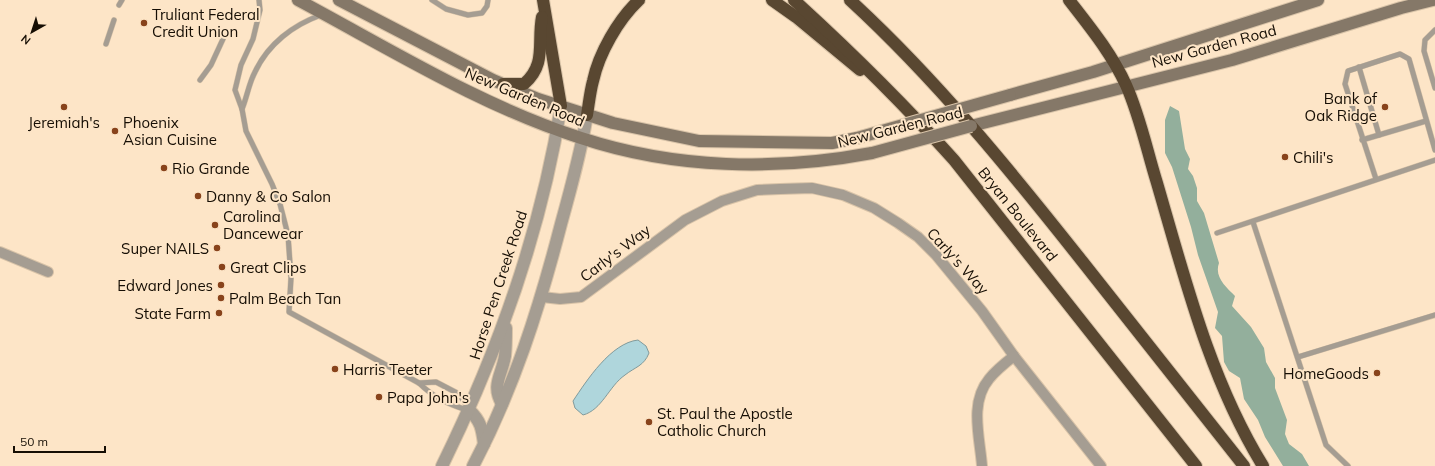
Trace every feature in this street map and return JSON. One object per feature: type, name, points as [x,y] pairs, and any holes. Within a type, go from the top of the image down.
[{"type":"highway","points":[[587,115],[593,80],[610,39],[628,10],[639,0]]},
{"type":"highway","points":[[772,0],[796,17],[911,112]]},
{"type":"highway","name":"Bryan Boulevard","points":[[794,0],[859,60],[911,112],[954,160],[1196,466]]},
{"type":"highway","name":"Bryan Boulevard","points":[[850,0],[907,55],[936,86],[1035,201],[1244,466]]},
{"type":"highway","points":[[1069,0],[1093,31],[1115,65],[1126,86],[1177,255],[1210,353],[1233,411],[1263,466]]},
{"type":"highway","points":[[503,84],[524,84],[534,73],[539,62],[540,26],[543,3]]},
{"type":"highway","points":[[543,3],[561,106]]},
{"type":"main road","name":"New Garden Road","points":[[298,0],[458,86],[527,118],[557,130],[583,139],[640,153],[680,160],[727,165],[789,164],[831,161],[872,153],[1022,112],[1232,60],[1433,0]]},
{"type":"main road","name":"New Garden Road","points":[[339,0],[503,84],[613,124],[699,141],[832,143],[857,138],[1115,65],[1318,0]]},
{"type":"street","name":"Horse Pen Creek Road","points":[[442,466],[469,410],[506,316],[542,204],[561,106]]},
{"type":"street","points":[[473,466],[519,364],[542,297],[583,139],[587,115]]},
{"type":"street","name":"Carly's Way","points":[[542,297],[560,299],[581,297],[685,220],[722,201],[756,190],[812,188],[843,195],[874,208],[918,237],[936,255],[958,281],[1014,356],[1101,466]]},
{"type":"street","points":[[0,252],[48,272]]},
{"type":"street","points":[[502,404],[498,397],[497,384],[505,356],[506,316]]},
{"type":"street","points":[[982,466],[977,403],[981,391],[989,378],[1014,356]]},
{"type":"street","points":[[469,410],[478,418],[481,424],[484,444]]},
{"type":"lane","points":[[259,0],[260,10],[253,39],[241,65],[235,90],[242,109],[246,132],[272,184],[280,204],[288,235],[291,278],[289,312],[419,383],[429,393],[449,404],[469,410]]},
{"type":"lane","points":[[432,0],[446,9],[468,15],[482,13],[488,0]]},
{"type":"lane","points":[[242,109],[255,72],[270,49],[279,39],[297,26],[323,14]]},
{"type":"lane","points":[[106,44],[114,20]]},
{"type":"lane","points":[[1435,30],[1425,40],[1424,52],[1435,88]]},
{"type":"lane","points":[[200,80],[211,65],[223,39]]},
{"type":"lane","points":[[1376,179],[1344,84],[1348,71],[1400,54],[1409,59],[1435,150]]},
{"type":"lane","points":[[1359,67],[1379,135]]},
{"type":"lane","points":[[1362,140],[1426,121]]},
{"type":"lane","points":[[1217,233],[1435,160]]},
{"type":"lane","points":[[1253,222],[1326,445],[1348,466]]},
{"type":"lane","points":[[1298,357],[1435,315]]},
{"type":"lane","points":[[419,383],[436,382],[459,394],[469,410]]},
{"type":"green space","points":[[1170,106],[1179,111],[1185,149],[1190,159],[1188,169],[1193,176],[1197,188],[1197,201],[1204,213],[1219,263],[1219,277],[1235,296],[1232,306],[1251,327],[1264,348],[1266,362],[1275,378],[1275,388],[1287,420],[1285,434],[1289,444],[1302,454],[1309,466],[1283,466],[1265,437],[1258,420],[1244,399],[1240,378],[1229,371],[1224,362],[1222,336],[1215,328],[1218,312],[1198,255],[1191,227],[1172,167],[1165,153],[1165,120]]},
{"type":"water","points":[[638,340],[646,346],[649,353],[645,361],[619,380],[595,408],[583,415],[575,408],[573,401],[585,383],[609,355],[618,348]]},
{"type":"place","name":"Truliant Federal Credit Union","points":[[144,23]]},
{"type":"place","name":"Jeremiah's","points":[[64,107]]},
{"type":"place","name":"Bank of Oak Ridge","points":[[1385,107]]},
{"type":"place","name":"Phoenix Asian Cuisine","points":[[115,131]]},
{"type":"place","name":"Chili's","points":[[1285,157]]},
{"type":"place","name":"Rio Grande","points":[[164,168]]},
{"type":"place","name":"Danny & Co Salon","points":[[198,196]]},
{"type":"place","name":"Carolina Dancewear","points":[[215,225]]},
{"type":"place","name":"Super NAILS","points":[[217,248]]},
{"type":"place","name":"Great Clips","points":[[222,267]]},
{"type":"place","name":"Edward Jones","points":[[221,285]]},
{"type":"place","name":"Palm Beach Tan","points":[[221,298]]},
{"type":"place","name":"State Farm","points":[[219,313]]},
{"type":"place","name":"Harris Teeter","points":[[335,369]]},
{"type":"place","name":"HomeGoods","points":[[1377,373]]},
{"type":"place","name":"Papa John's","points":[[379,397]]},
{"type":"place","name":"St. Paul the Apostle Catholic Church","points":[[649,422]]}]
